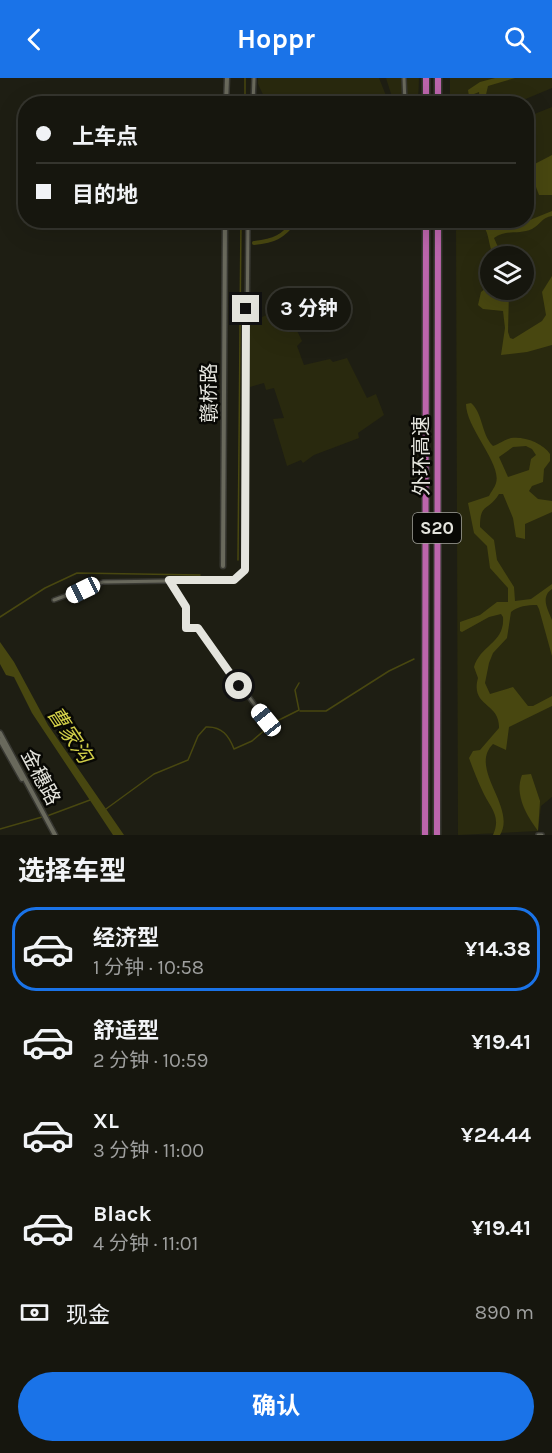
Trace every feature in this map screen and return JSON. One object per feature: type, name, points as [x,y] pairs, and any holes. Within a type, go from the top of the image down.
[{"type":"highway","points":[[426,78],[426,96]]},
{"type":"highway","points":[[438,78],[438,96]]},
{"type":"highway","name":"外环高速","points":[[425,835],[426,228]]},
{"type":"highway","name":"外环高速","points":[[437,835],[438,228]]},
{"type":"street","points":[[226,96],[227,78]]},
{"type":"street","points":[[253,96],[254,78]]},
{"type":"street","points":[[404,78],[405,96]]},
{"type":"street","name":"赣桥路","points":[[223,566],[225,228]]},
{"type":"street","points":[[54,600],[103,582],[234,580],[245,570],[248,228]]},
{"type":"street","points":[[169,580],[186,607],[186,628],[198,628],[266,720]]},
{"type":"street","name":"金穗路","points":[[0,733],[54,835]]},
{"type":"street","name":"金穗路","points":[[0,740],[39,806]]},
{"type":"shaded area","points":[[258,78],[379,78],[386,96],[264,96],[258,84]]},
{"type":"shaded area","points":[[386,78],[419,78],[418,96],[392,96]]},
{"type":"shaded area","points":[[450,78],[552,78],[552,88],[533,96],[450,96]]},
{"type":"shaded area","points":[[495,78],[515,78],[488,86],[486,96],[479,96],[479,92],[469,96],[468,90],[480,82]]},
{"type":"shaded area","points":[[552,107],[552,797],[541,806],[538,831],[458,835],[456,228],[534,228],[534,114]]},
{"type":"shaded area","points":[[552,155],[552,195],[539,195],[534,186],[534,164]]},
{"type":"shaded area","points":[[552,211],[552,216],[534,227],[534,218]]},
{"type":"shaded area","points":[[484,228],[533,228],[499,235],[494,238],[498,246],[491,246]]},
{"type":"shaded area","points":[[552,276],[552,345],[527,352],[501,355],[505,328],[503,311],[483,309],[478,305],[480,296],[480,300],[509,300],[508,332],[510,338],[513,339],[542,321],[546,315],[542,292]]},
{"type":"shaded area","points":[[285,306],[302,341],[297,346],[304,365],[347,358],[367,398],[376,394],[384,415],[358,433],[359,438],[314,455],[303,463],[301,460],[287,466],[273,419],[284,418],[274,388],[266,390],[264,383],[250,387],[250,323]]},
{"type":"shaded area","points":[[471,403],[475,407],[486,436],[493,446],[511,438],[522,438],[533,441],[550,454],[550,461],[544,469],[543,482],[532,486],[529,491],[538,499],[552,501],[552,512],[525,524],[525,539],[516,537],[513,518],[503,494],[499,494],[483,510],[480,519],[480,527],[494,540],[497,560],[514,587],[515,601],[531,599],[552,584],[546,600],[552,620],[552,656],[537,605],[526,606],[511,612],[507,638],[493,653],[489,663],[485,683],[490,694],[513,687],[528,706],[533,706],[552,696],[552,706],[509,727],[506,750],[493,744],[487,754],[486,765],[489,776],[503,812],[504,824],[500,835],[493,835],[496,822],[494,811],[482,790],[469,758],[473,751],[480,750],[499,728],[495,713],[478,694],[478,678],[474,667],[481,654],[500,633],[503,617],[501,614],[489,617],[462,632],[460,622],[480,615],[497,602],[508,602],[508,588],[490,568],[487,546],[474,533],[468,503],[489,496],[495,485],[496,475],[494,466],[472,424],[466,404]],"holes":[[[526,446],[536,455],[531,459],[529,470],[508,477],[499,457],[513,447]]]},
{"type":"shaded area","name":"曹家沟","points":[[0,642],[14,662],[48,725],[124,835],[113,835],[32,713],[14,677],[6,675],[0,664]]},
{"type":"shaded area","points":[[531,774],[540,801],[538,831],[526,812],[520,790],[522,775]]},
{"type":"waterway","points":[[245,78],[245,96]]},
{"type":"waterway","points":[[238,560],[241,228]]},
{"type":"waterway","points":[[254,243],[278,237],[289,228]]},
{"type":"waterway","points":[[0,617],[45,588],[77,573],[200,575]]},
{"type":"waterway","points":[[300,711],[326,711],[389,671],[414,659]]},
{"type":"waterway","points":[[106,809],[154,774],[188,760],[198,736],[206,727],[221,730],[234,749],[252,741],[273,723],[299,710],[295,690],[299,683]]},
{"type":"waterway","points":[[47,816],[90,800]]},
{"type":"waterway","points":[[0,829],[42,817]]},
{"type":"route","points":[[239,686],[198,628],[186,628],[186,607],[169,580],[234,580],[242,576],[245,570],[246,309]]}]
